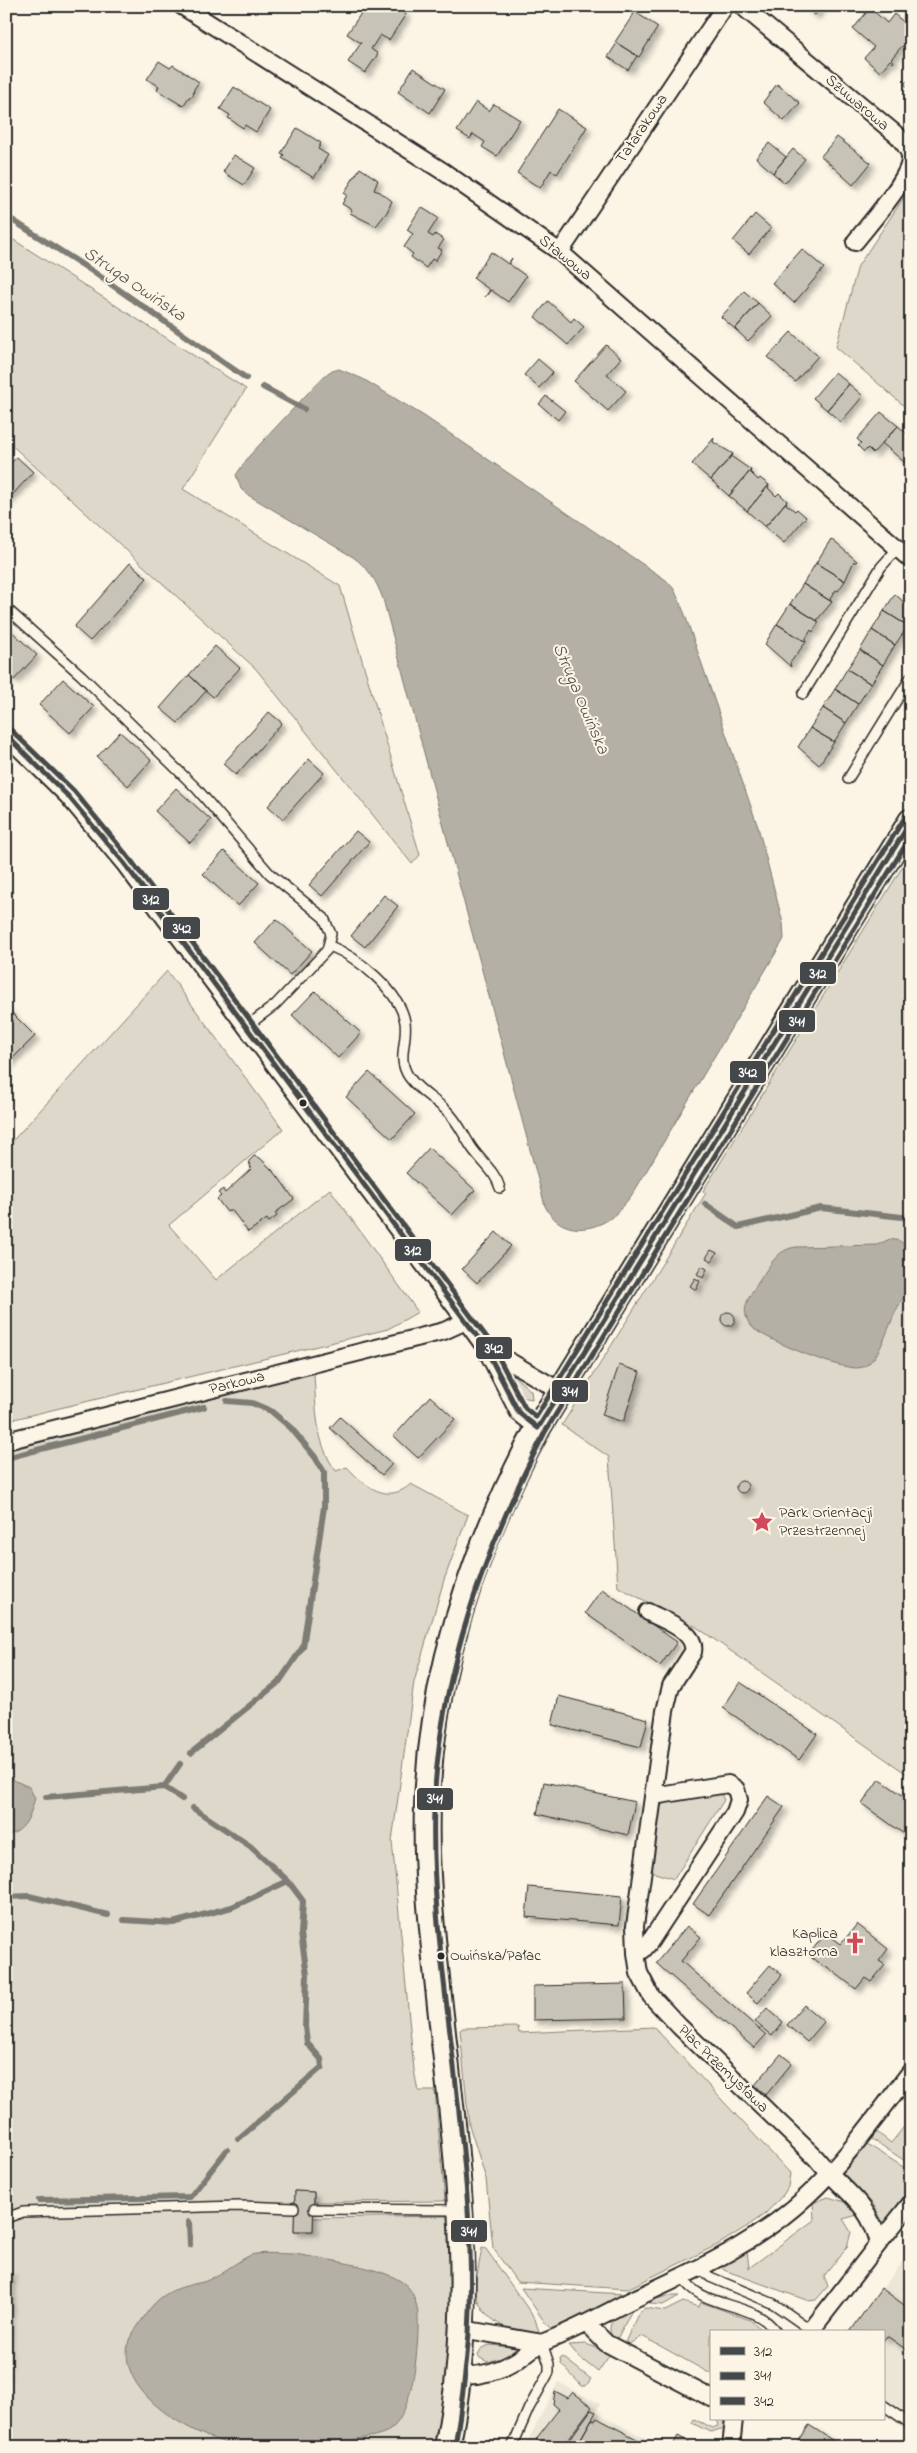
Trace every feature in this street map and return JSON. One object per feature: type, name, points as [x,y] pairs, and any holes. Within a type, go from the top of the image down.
[{"type":"main road","points":[[447,2447],[458,2375],[462,2329],[463,2282],[459,2210],[430,1902],[427,1848],[429,1770],[441,1684],[462,1603],[490,1527],[538,1428],[911,821]]},
{"type":"street","name":"Stawowa","points":[[182,6],[444,172],[560,252],[911,560]]},
{"type":"street","name":"Tatarakowa","points":[[560,252],[725,6]]},
{"type":"street","name":"Szuwarowa","points":[[742,6],[898,136],[907,148],[911,159],[904,177],[855,242]]},
{"type":"street","points":[[6,735],[50,777],[85,816],[247,1026],[485,1347],[519,1413],[538,1428]]},
{"type":"street","name":"Parkowa","points":[[6,1441],[444,1331],[466,1321]]},
{"type":"street","points":[[485,1347],[560,1391]]},
{"type":"street","name":"Plac Przemysława","points":[[648,1612],[684,1632],[694,1646],[668,1694],[636,1926],[636,1953],[639,1973],[654,1999],[704,2052],[816,2158],[828,2174],[867,2212],[875,2227],[879,2244]]},
{"type":"street","points":[[636,1953],[643,1950],[649,1943],[735,1812],[739,1800],[736,1789],[728,1784],[653,1796]]},
{"type":"street","points":[[458,2375],[477,2376],[514,2362],[542,2343],[587,2324],[701,2269],[760,2234],[801,2202],[828,2174],[911,2071]]},
{"type":"street","points":[[812,2330],[911,2203]]},
{"type":"street","points":[[587,2324],[606,2343],[710,2397]]},
{"type":"street","points":[[462,2329],[542,2343]]},
{"type":"street","points":[[731,2447],[734,2420]]},
{"type":"lane","points":[[803,694],[881,567],[898,548]]},
{"type":"lane","points":[[6,608],[82,676],[190,782],[270,874],[324,918],[331,934],[330,946],[274,1005],[247,1026]]},
{"type":"lane","points":[[848,780],[911,677]]},
{"type":"lane","points":[[330,946],[356,959],[375,976],[393,997],[405,1022],[401,1058],[406,1072],[418,1088],[454,1117],[470,1145],[496,1178],[500,1188]]},
{"type":"lane","points":[[6,2218],[23,2212],[239,2206],[294,2208]]},
{"type":"lane","points":[[314,2209],[459,2210]]},
{"type":"lane","points":[[701,2269],[710,2277],[774,2304],[810,2330]]},
{"type":"lane","points":[[682,2277],[693,2290],[761,2317],[774,2330]]},
{"type":"lane","points":[[512,2447],[526,2414],[548,2372],[549,2364],[542,2343]]},
{"type":"lane","points":[[884,2405],[911,2424]]},
{"type":"shaded area","points":[[911,187],[911,412],[836,347],[858,266]]},
{"type":"shaded area","points":[[6,235],[246,389],[183,489],[340,586],[420,855],[412,864],[256,669],[6,440]]},
{"type":"shaded area","name":"Park Orientacji Przestrzennej","points":[[911,853],[911,1777],[695,1626],[618,1587],[609,1457],[562,1425],[706,1193],[703,1191]]},
{"type":"shaded area","points":[[167,971],[283,1129],[169,1225],[216,1280],[330,1189],[418,1312],[388,1329],[6,1421],[6,1148]]},
{"type":"shaded area","points":[[504,1367],[531,1391],[532,1399],[522,1397],[501,1368]]},
{"type":"shaded area","points":[[314,1373],[316,1412],[320,1437],[329,1460],[336,1471],[347,1467],[361,1481],[385,1493],[402,1490],[411,1484],[468,1515],[444,1580],[414,1682],[392,1841],[414,2070],[418,2091],[435,2091],[445,2201],[314,2202],[314,2192],[295,2191],[294,2231],[313,2231],[313,2218],[448,2216],[449,2332],[444,2388],[435,2447],[6,2447],[6,1451]]},
{"type":"shaded area","points":[[720,1792],[724,1800],[674,1879],[655,1873],[651,1868],[654,1834],[657,1815],[663,1804],[682,1797]]},
{"type":"shaded area","points":[[518,2027],[519,2033],[654,2027],[790,2173],[788,2187],[765,2214],[746,2227],[719,2244],[627,2289],[517,2282],[493,2248],[486,2179],[469,2125],[460,2030],[463,2028]]},
{"type":"shaded area","points":[[911,2118],[911,2165],[869,2137],[874,2130],[891,2143]]},
{"type":"shaded area","points":[[864,2142],[911,2172],[911,2189],[884,2224],[873,2204],[840,2172]]},
{"type":"shaded area","points":[[828,2197],[845,2202],[858,2215],[843,2219],[851,2232],[847,2247],[824,2276],[828,2286],[816,2300],[809,2301],[724,2270],[721,2266],[747,2251],[749,2268],[814,2220],[813,2203]]},
{"type":"shaded area","points":[[482,2248],[486,2249],[535,2319],[539,2332],[519,2332],[509,2329],[499,2324],[483,2310],[478,2301],[476,2291]]},
{"type":"shaded area","points":[[911,2250],[911,2433],[884,2415],[884,2330],[851,2330]]},
{"type":"shaded area","points":[[521,2288],[624,2294],[625,2296],[551,2329]]},
{"type":"shaded area","points":[[667,2296],[679,2296],[663,2305],[651,2304],[649,2301]]},
{"type":"shaded area","points":[[683,2302],[699,2307],[701,2302],[750,2320],[762,2330],[710,2330],[710,2373],[642,2336],[626,2346],[626,2340],[639,2312],[645,2308],[665,2311]]},
{"type":"shaded area","points":[[633,2308],[616,2341],[610,2330],[613,2321]]},
{"type":"shaded area","points":[[586,2344],[611,2353],[598,2372],[580,2358],[569,2345]]},
{"type":"shaded area","points":[[490,2345],[522,2348],[521,2352],[488,2362],[478,2355],[481,2349]]},
{"type":"shaded area","points":[[563,2357],[591,2379],[586,2386],[582,2386],[561,2364],[560,2359]]},
{"type":"shaded area","points":[[558,2382],[600,2404],[596,2412],[662,2447],[525,2446]]},
{"type":"shaded area","points":[[694,2419],[712,2428],[718,2426],[716,2420],[723,2420],[725,2428],[710,2432],[692,2423]]},
{"type":"water","points":[[339,369],[363,379],[424,416],[666,580],[674,589],[684,612],[758,827],[783,923],[784,939],[634,1192],[611,1218],[593,1227],[574,1228],[566,1226],[558,1222],[545,1206],[378,586],[368,571],[353,557],[248,495],[241,489],[236,475],[249,456],[320,380],[329,372]]},
{"type":"water","points":[[890,1239],[900,1241],[911,1250],[911,1291],[898,1308],[878,1353],[863,1367],[841,1366],[807,1355],[762,1334],[754,1329],[748,1321],[745,1311],[750,1295],[773,1261],[785,1250],[796,1247],[877,1245]]},
{"type":"water","points":[[9,1778],[29,1787],[35,1798],[29,1817],[23,1827],[13,1834],[6,1836],[6,1779]]},
{"type":"water","points":[[266,2253],[295,2254],[337,2261],[386,2274],[399,2280],[412,2293],[418,2317],[416,2360],[410,2394],[405,2409],[398,2421],[390,2430],[383,2433],[353,2440],[251,2447],[230,2444],[195,2431],[159,2408],[144,2393],[133,2377],[127,2359],[129,2340],[153,2305],[173,2290],[209,2280],[251,2255]]},
{"type":"building","points":[[366,6],[371,6],[383,14],[388,6],[395,6],[406,14],[389,40],[380,35],[371,49],[378,54],[365,73],[348,62],[361,43],[347,34]]},
{"type":"building","points":[[804,6],[822,6],[815,15]]},
{"type":"building","points":[[870,8],[887,23],[894,14],[911,28],[911,42],[905,49],[902,46],[891,59],[894,61],[893,63],[890,60],[880,72],[864,58],[874,47],[853,29]]},
{"type":"building","points":[[635,12],[658,27],[639,57],[615,42]]},
{"type":"building","points":[[617,43],[637,56],[628,70],[608,57]]},
{"type":"building","points":[[159,61],[170,68],[173,65],[199,82],[194,89],[193,96],[189,97],[183,106],[157,90],[159,86],[147,79]]},
{"type":"building","points":[[413,68],[445,89],[430,113],[398,92]]},
{"type":"building","points":[[911,77],[911,90],[904,84]]},
{"type":"building","points":[[777,84],[800,103],[784,121],[763,102]]},
{"type":"building","points":[[234,87],[270,110],[256,132],[245,125],[243,128],[228,118],[230,115],[220,109]]},
{"type":"building","points":[[476,102],[489,111],[494,104],[520,120],[497,156],[482,147],[485,142],[473,134],[470,139],[457,131]]},
{"type":"building","points":[[558,109],[587,127],[557,174],[551,170],[540,188],[517,173]]},
{"type":"building","points":[[297,128],[321,143],[318,149],[328,155],[314,178],[282,158],[284,155],[281,153]]},
{"type":"building","points":[[837,137],[871,163],[853,185],[821,156]]},
{"type":"building","points":[[769,143],[786,157],[773,173],[756,158]]},
{"type":"building","points":[[793,149],[805,159],[785,183],[773,173]]},
{"type":"building","points":[[234,155],[255,168],[244,185],[223,172]]},
{"type":"building","points":[[360,168],[378,180],[374,190],[392,201],[387,212],[376,226],[350,213],[352,210],[342,204],[347,195],[344,193]]},
{"type":"building","points":[[421,207],[438,218],[428,234],[433,237],[435,234],[444,240],[438,248],[442,250],[435,261],[432,259],[426,268],[411,257],[413,254],[404,247],[413,234],[407,230]]},
{"type":"building","points":[[755,214],[771,228],[749,254],[733,241]]},
{"type":"building","points":[[802,249],[824,268],[794,303],[772,283]]},
{"type":"building","points":[[491,252],[508,264],[512,258],[509,264],[526,276],[508,302],[491,290],[485,297],[490,290],[473,278]]},
{"type":"building","points":[[744,291],[758,303],[735,329],[721,317]]},
{"type":"building","points":[[548,301],[571,322],[574,318],[584,327],[568,345],[535,317]]},
{"type":"building","points":[[758,303],[772,316],[748,341],[735,329]]},
{"type":"building","points":[[791,332],[818,356],[795,382],[768,357]]},
{"type":"building","points":[[606,345],[621,358],[607,374],[626,391],[608,411],[574,381]]},
{"type":"building","points":[[538,359],[553,372],[539,388],[524,375]]},
{"type":"building","points":[[835,372],[849,384],[827,410],[813,398]]},
{"type":"building","points":[[849,384],[863,396],[841,422],[827,410]]},
{"type":"building","points":[[546,396],[565,411],[558,420],[539,404]]},
{"type":"building","points":[[881,412],[898,426],[873,453],[868,448],[864,452],[858,446],[861,443],[857,439]]},
{"type":"building","points":[[898,426],[911,437],[911,454],[904,462],[882,443]]},
{"type":"building","points":[[714,438],[713,442],[733,454],[711,480],[692,464]]},
{"type":"building","points":[[733,454],[732,457],[751,470],[729,496],[711,480]]},
{"type":"building","points":[[911,454],[911,468],[904,462]]},
{"type":"building","points":[[17,457],[33,472],[6,502],[6,468]]},
{"type":"building","points":[[751,470],[750,472],[758,480],[760,478],[769,485],[747,511],[729,496]]},
{"type":"building","points":[[769,485],[768,488],[776,496],[779,493],[787,501],[765,527],[747,511]]},
{"type":"building","points":[[787,501],[786,504],[795,511],[797,509],[806,517],[784,543],[765,527]]},
{"type":"building","points":[[831,539],[857,561],[856,563],[854,561],[845,581],[816,563]]},
{"type":"building","points":[[130,563],[147,578],[90,641],[74,627]]},
{"type":"building","points":[[816,563],[845,581],[830,599],[832,602],[803,584]]},
{"type":"building","points":[[803,584],[832,602],[817,620],[819,622],[790,604]]},
{"type":"building","points":[[895,594],[911,609],[911,621],[908,626],[884,611]]},
{"type":"building","points":[[790,604],[819,622],[813,632],[811,630],[805,640],[806,642],[777,624]]},
{"type":"building","points":[[884,611],[908,626],[895,645],[872,630]]},
{"type":"building","points":[[777,624],[806,642],[790,663],[791,667],[765,644]]},
{"type":"building","points":[[6,626],[37,655],[14,680],[6,673]]},
{"type":"building","points":[[872,630],[895,645],[883,665],[860,650]]},
{"type":"building","points":[[215,646],[240,668],[213,697],[189,675]]},
{"type":"building","points":[[860,650],[883,665],[871,684],[847,669]]},
{"type":"building","points":[[847,669],[871,684],[858,704],[835,689]]},
{"type":"building","points":[[189,675],[206,691],[178,723],[160,708]]},
{"type":"building","points":[[63,679],[94,707],[70,733],[39,705]]},
{"type":"building","points":[[835,689],[858,704],[846,723],[823,708]]},
{"type":"building","points":[[823,708],[846,723],[834,742],[810,728]]},
{"type":"building","points":[[269,712],[282,723],[236,775],[223,764]]},
{"type":"building","points":[[810,728],[834,742],[819,765],[798,747]]},
{"type":"building","points":[[120,732],[151,760],[128,786],[97,757]]},
{"type":"building","points":[[309,759],[324,773],[283,819],[268,806]]},
{"type":"building","points":[[176,788],[211,820],[190,843],[155,811]]},
{"type":"building","points":[[356,831],[369,842],[322,896],[309,885]]},
{"type":"building","points":[[224,851],[259,883],[238,906],[203,874]]},
{"type":"building","points":[[384,895],[398,906],[365,947],[351,936]]},
{"type":"building","points":[[276,919],[312,951],[290,975],[255,943]]},
{"type":"building","points":[[315,991],[361,1033],[338,1058],[292,1015]]},
{"type":"building","points":[[6,1007],[35,1036],[6,1065]]},
{"type":"building","points":[[369,1072],[415,1114],[392,1139],[346,1097]]},
{"type":"building","points":[[429,1148],[475,1190],[452,1215],[406,1173]]},
{"type":"building","points":[[254,1156],[260,1158],[276,1174],[294,1199],[275,1213],[277,1216],[269,1222],[267,1219],[248,1232],[231,1209],[227,1212],[217,1199],[221,1196],[218,1193],[223,1189],[225,1193],[251,1169],[249,1161]]},
{"type":"building","points":[[496,1232],[511,1246],[477,1283],[462,1269]]},
{"type":"building","points":[[711,1250],[717,1253],[712,1261],[706,1258]]},
{"type":"building","points":[[702,1266],[707,1269],[703,1278],[697,1274]]},
{"type":"building","points":[[695,1278],[700,1281],[696,1290],[690,1286]]},
{"type":"building","points":[[728,1312],[733,1314],[735,1319],[733,1324],[728,1326],[723,1324],[721,1319],[723,1314]]},
{"type":"building","points":[[619,1365],[640,1372],[623,1422],[602,1415]]},
{"type":"building","points":[[430,1396],[455,1419],[418,1458],[394,1436]]},
{"type":"building","points":[[340,1417],[392,1464],[382,1475],[330,1428]]},
{"type":"building","points":[[742,1481],[748,1487],[742,1493],[736,1487]]},
{"type":"building","points":[[602,1589],[677,1642],[660,1666],[585,1613]]},
{"type":"building","points":[[740,1682],[817,1734],[799,1760],[723,1708]]},
{"type":"building","points":[[559,1696],[648,1719],[641,1747],[552,1725]]},
{"type":"building","points":[[879,1779],[911,1801],[911,1839],[862,1804]]},
{"type":"building","points":[[544,1782],[635,1802],[628,1835],[537,1814]]},
{"type":"building","points":[[768,1796],[784,1807],[709,1915],[693,1904]]},
{"type":"building","points":[[529,1887],[622,1896],[619,1925],[526,1917]]},
{"type":"building","points":[[857,1924],[888,1949],[879,1961],[885,1965],[871,1982],[865,1978],[856,1989],[808,1955],[826,1933],[841,1944]]},
{"type":"building","points":[[687,1926],[701,1937],[681,1961],[766,2035],[754,2048],[656,1963]]},
{"type":"building","points":[[770,1965],[782,1975],[758,2003],[746,1993]]},
{"type":"building","points":[[625,1984],[626,2018],[533,2020],[533,1986]]},
{"type":"building","points":[[804,2005],[824,2022],[807,2042],[787,2025]]},
{"type":"building","points":[[767,2008],[783,2022],[772,2036],[755,2022]]},
{"type":"building","points":[[781,2054],[792,2063],[766,2095],[755,2085]]},
{"type":"building","points":[[295,2191],[314,2192],[313,2231],[294,2231]]},
{"type":"building","points":[[6,2272],[11,2272],[6,2376]]},
{"type":"building","points":[[881,2288],[911,2310],[911,2353],[887,2336],[884,2340],[884,2330],[851,2330]]},
{"type":"building","points":[[555,2391],[568,2398],[573,2392],[592,2407],[562,2447],[545,2447],[536,2439],[559,2409],[553,2404]]},
{"type":"building","points":[[591,2410],[596,2412],[576,2447],[564,2447]]},
{"type":"building","points":[[597,2418],[648,2445],[647,2447],[576,2447],[592,2419],[595,2421]]},
{"type":"building","points":[[809,2425],[835,2442],[832,2447],[795,2447]]},
{"type":"building","points":[[678,2436],[698,2447],[672,2447]]},
{"type":"waterway","name":"Struga Owińska","points":[[6,216],[92,271],[246,378]]},
{"type":"waterway","name":"Struga Owińska","points":[[263,387],[304,409]]},
{"type":"waterway","name":"Struga Owińska","points":[[705,1204],[738,1227],[821,1208],[911,1218]]},
{"type":"waterway","points":[[191,1753],[279,1682],[303,1647],[324,1507],[324,1472],[315,1457],[291,1428],[271,1411],[252,1403],[227,1401]]},
{"type":"waterway","points":[[6,1458],[204,1407]]},
{"type":"waterway","points":[[164,1787],[180,1764]]},
{"type":"waterway","points":[[46,1797],[164,1787],[182,1799]]},
{"type":"waterway","points":[[193,1808],[250,1846],[288,1881],[303,1901],[301,1934],[307,1975],[305,2026],[307,2043],[321,2059],[322,2067],[238,2139]]},
{"type":"waterway","points":[[124,1920],[173,1923],[232,1907],[288,1881]]},
{"type":"waterway","points":[[6,1897],[29,1896],[108,1915]]},
{"type":"waterway","points":[[39,2200],[190,2197],[227,2150]]},
{"type":"waterway","points":[[189,2222],[190,2245]]},
{"type":"transit line","name":"342","points":[[11,730],[74,791],[130,859],[491,1343],[525,1408],[536,1417],[905,817]]},
{"type":"transit line","name":"312","points":[[6,735],[68,796],[124,863],[485,1347],[519,1413],[538,1428]]},
{"type":"transit line","name":"312","points":[[538,1428],[911,821]]},
{"type":"transit line","name":"341","points":[[455,2447],[469,2333],[470,2243],[463,2154],[437,1916],[434,1808],[438,1758],[445,1709],[455,1661],[468,1614],[484,1567],[503,1522],[545,1432],[911,836]]},
{"type":"place","name":"Park Orientacji Przestrzennej","points":[[762,1522]]},
{"type":"place","name":"Kaplica klasztorna","points":[[855,1943]]},
{"type":"place","name":"Owińska/Pałac","points":[[441,1956]]}]
